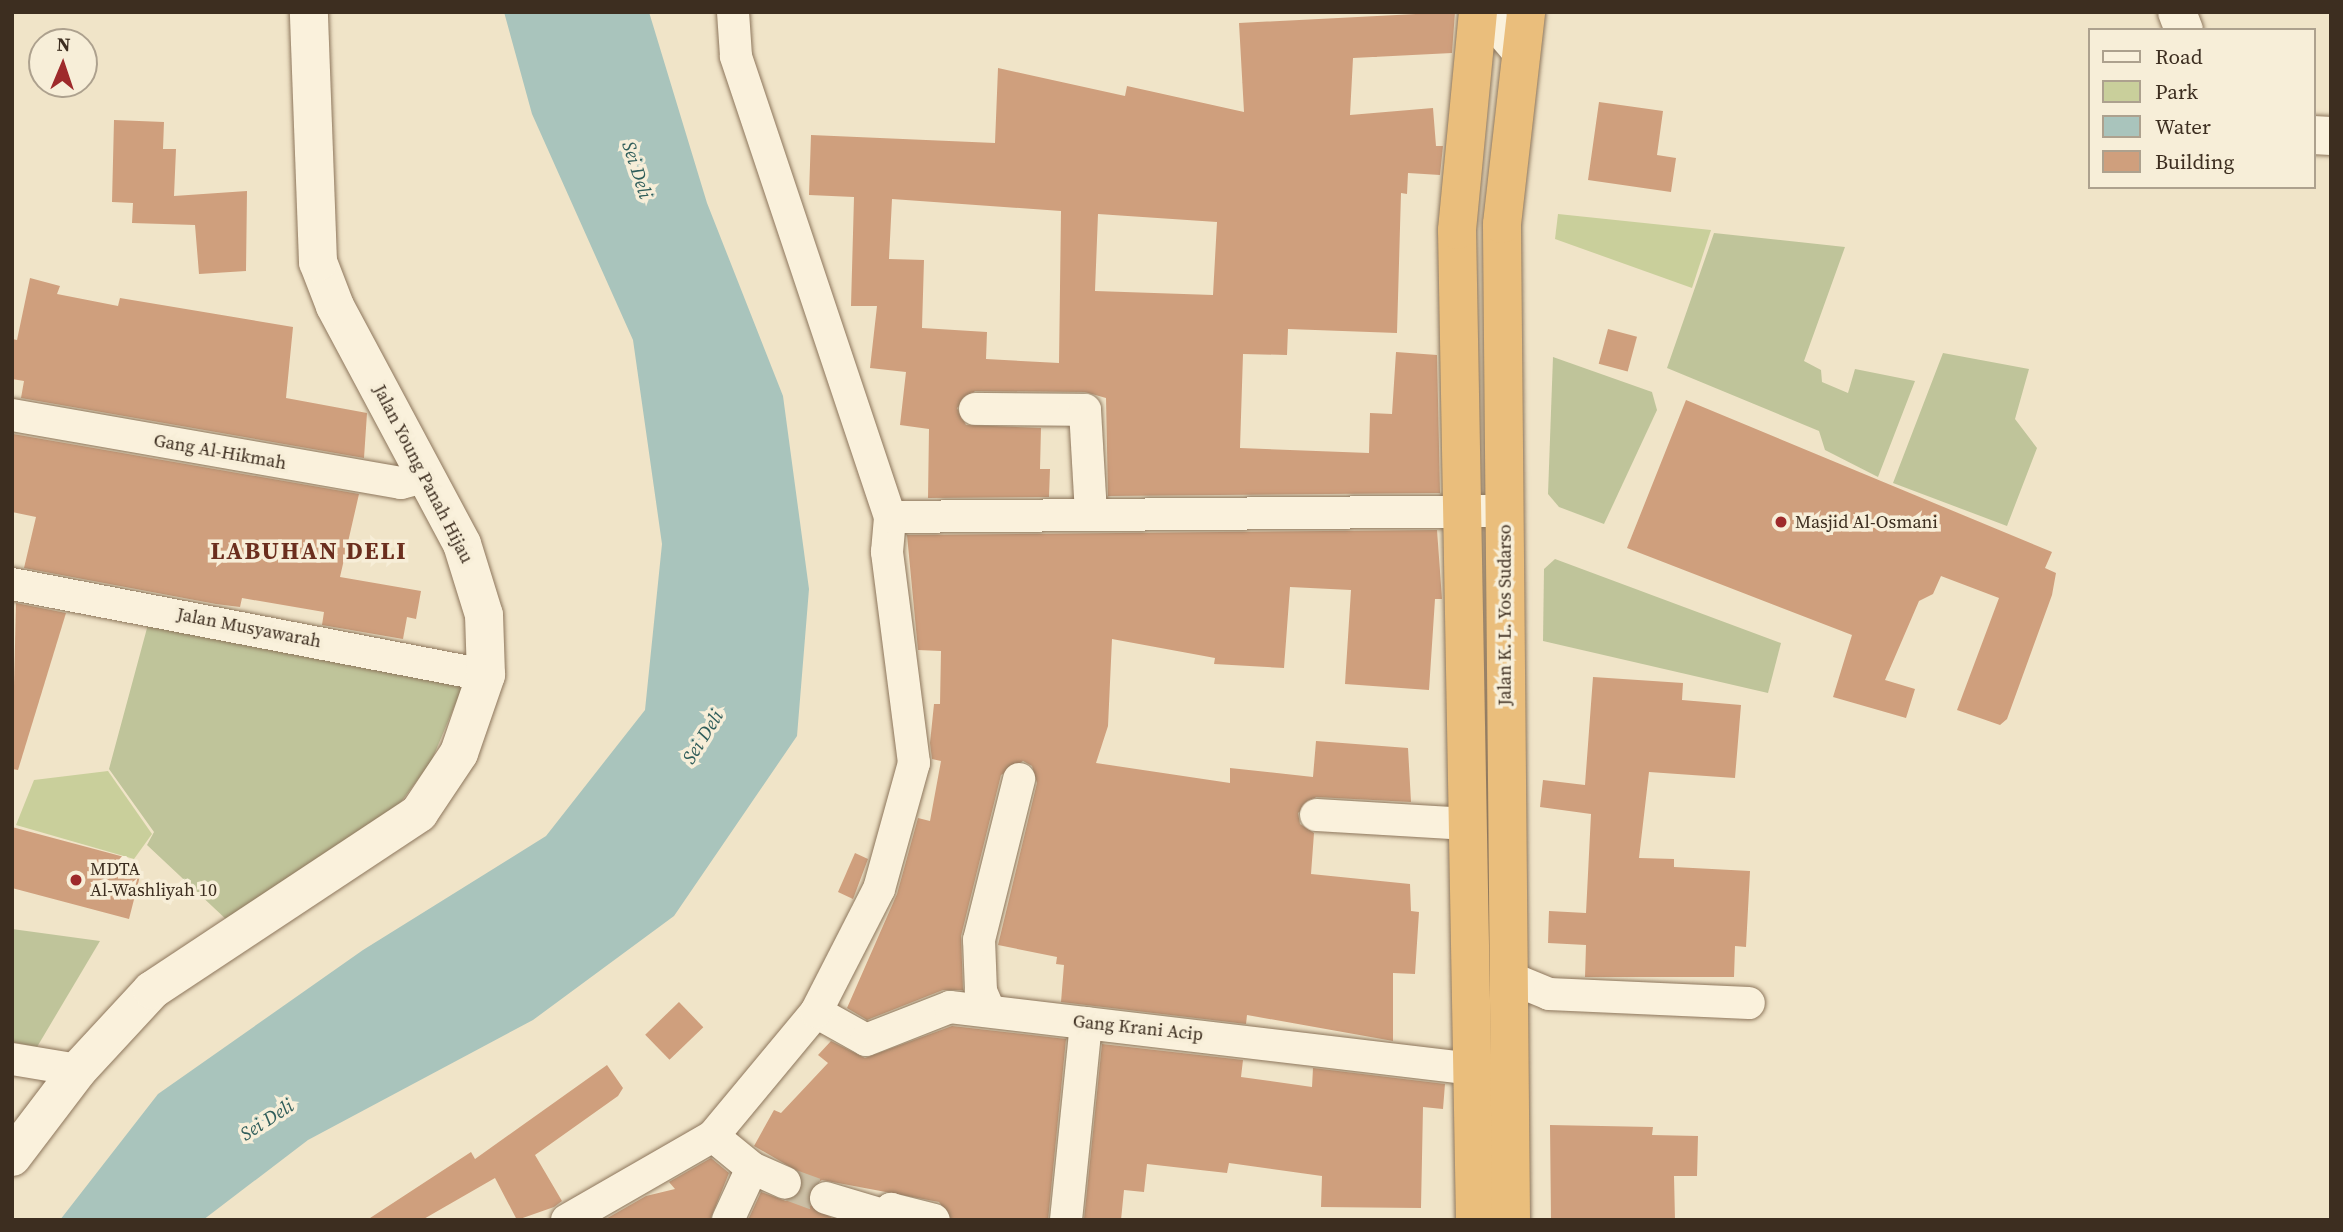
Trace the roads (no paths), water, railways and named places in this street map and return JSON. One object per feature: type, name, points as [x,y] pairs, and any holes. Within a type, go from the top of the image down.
[{"type":"highway","points":[[1475,1220],[1457,230],[1478,12]]},
{"type":"highway","name":"Jalan K. L. Yos Sudarso","points":[[1511,1220],[1502,224],[1518,51],[1526,12]]},
{"type":"street","name":"Jalan Young Panah Hijau","points":[[12,1157],[78,1070],[152,990],[419,813],[459,752],[486,675],[484,615],[474,579],[428,476],[335,306],[318,262],[309,12]]},
{"type":"street","points":[[585,1216],[713,1136],[816,1012],[879,889],[914,763],[887,552],[890,517],[736,56],[733,12]]},
{"type":"street","points":[[1484,12],[1518,51]]},
{"type":"street","points":[[975,409],[1085,410],[1091,513]]},
{"type":"street","name":"Gang Al-Hikmah","points":[[12,415],[401,482],[428,476]]},
{"type":"street","points":[[890,517],[1505,511]]},
{"type":"street","name":"Jalan Musyawarah","points":[[12,584],[486,675]]},
{"type":"street","points":[[989,1010],[979,940],[1018,779]]},
{"type":"street","points":[[1315,816],[1469,824]]},
{"type":"street","points":[[1508,976],[1549,995],[1749,1003]]},
{"type":"street","name":"Gang Krani Acip","points":[[816,1012],[866,1040],[950,1007],[1474,1069]]},
{"type":"street","points":[[1066,1220],[1086,1023]]},
{"type":"street","points":[[12,1059],[78,1070]]},
{"type":"street","points":[[713,1136],[752,1168],[785,1183]]},
{"type":"street","points":[[728,1220],[752,1168]]},
{"type":"street","points":[[827,1198],[886,1216],[891,1209],[934,1220]]},
{"type":"water","name":"Sei Deli","points":[[504,12],[649,12],[707,203],[783,396],[809,589],[797,736],[674,916],[533,1020],[308,1140],[203,1220],[60,1220],[158,1094],[363,950],[546,836],[645,710],[662,544],[633,340],[532,114]]},
{"type":"tunnel","points":[[785,1183],[826,1198]]},
{"type":"place","name":"Masjid Al-Osmani","points":[[1781,522]]},
{"type":"place","name":"MDTA Al-Washliyah 10","points":[[76,880]]},
{"type":"district","name":"LABUHAN DELI","points":[[309,551]]}]
